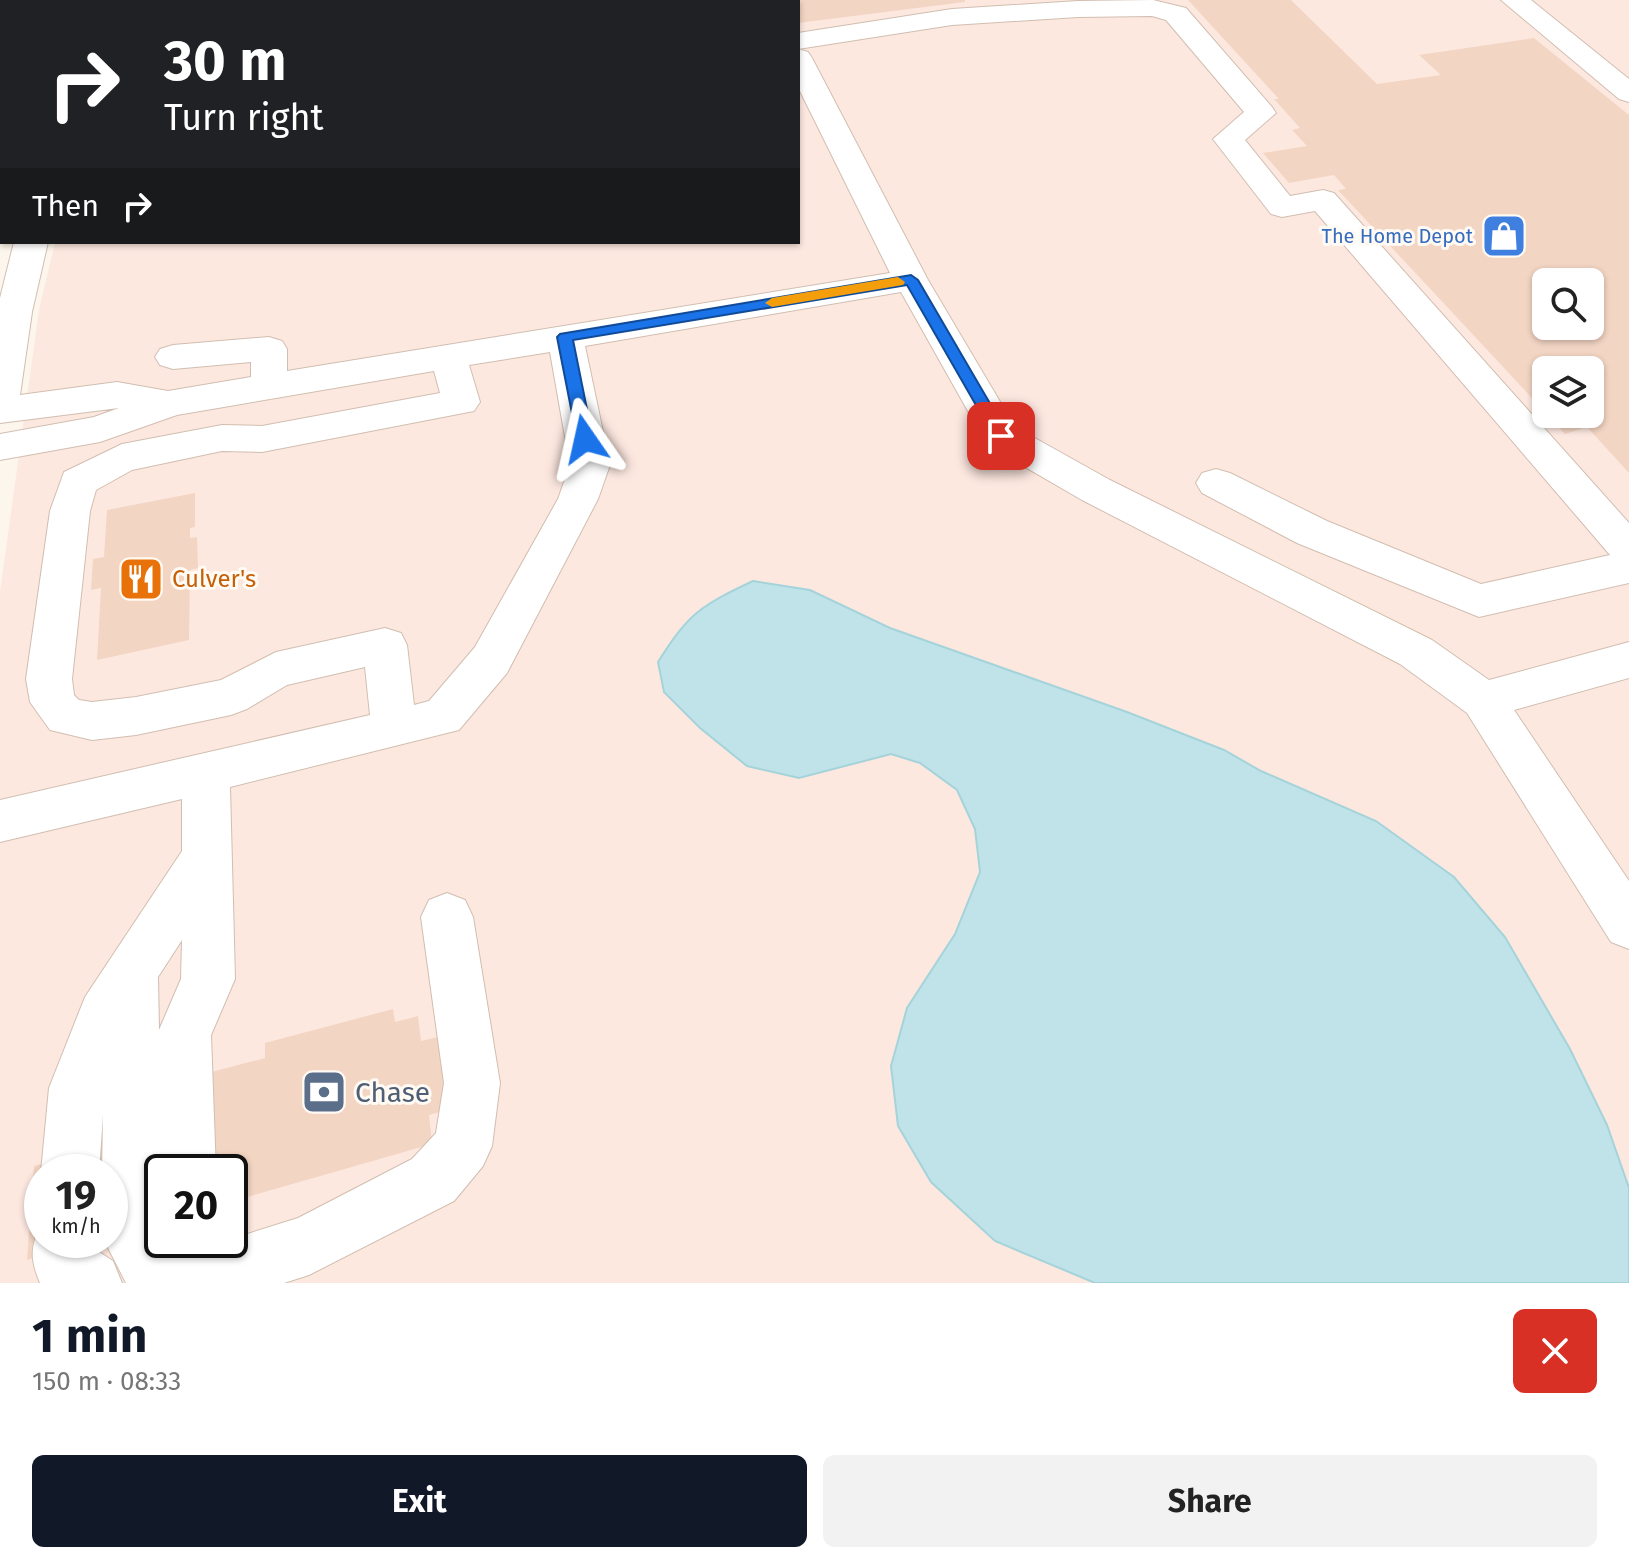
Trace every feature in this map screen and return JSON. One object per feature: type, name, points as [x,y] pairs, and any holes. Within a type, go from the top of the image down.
[{"type":"street","points":[[1514,0],[1629,93]]},
{"type":"street","points":[[800,41],[952,17],[1078,9],[1153,8],[1176,14],[1261,113],[1228,139],[1282,207],[1323,200],[1629,550]]},
{"type":"street","points":[[800,62],[911,280],[1001,436],[1096,490],[1416,652],[1483,700],[1629,925]]},
{"type":"street","points":[[1208,121],[1240,130]]},
{"type":"street","points":[[31,244],[14,312],[0,407],[117,395],[171,403]]},
{"type":"street","points":[[0,447],[100,429],[171,403],[911,280]]},
{"type":"street","points":[[0,821],[443,717],[491,660],[578,499],[590,465],[565,337]]},
{"type":"street","points":[[173,357],[269,349],[269,386]]},
{"type":"street","points":[[394,729],[385,645],[276,670],[231,696],[136,716],[92,721],[66,717],[53,702],[49,679],[68,526],[78,482],[122,458],[222,438],[262,439],[461,402],[449,357]]},
{"type":"street","points":[[1216,483],[1312,532],[1479,601],[1629,567]]},
{"type":"street","points":[[1483,700],[1629,660]]},
{"type":"street","points":[[187,1154],[184,1035],[208,979],[206,773]]},
{"type":"street","points":[[72,1154],[77,1088],[118,994],[208,854]]},
{"type":"street","points":[[118,994],[131,1232],[189,1267],[309,1245],[433,1180],[463,1146],[472,1083],[447,917]]},
{"type":"street","points":[[162,1154],[163,924]]},
{"type":"street","points":[[105,1154],[118,994]]},
{"type":"street","points":[[62,1258],[62,1263],[91,1283]]},
{"type":"street","points":[[107,1258],[116,1283]]},
{"type":"shaded area","points":[[800,0],[1629,0],[1629,1283],[0,1283],[0,592],[39,310],[55,244],[800,244]]},
{"type":"water","points":[[753,581],[810,590],[890,628],[1127,712],[1224,750],[1261,771],[1376,821],[1454,877],[1505,937],[1570,1049],[1607,1125],[1629,1188],[1629,1283],[1095,1283],[995,1241],[931,1182],[898,1126],[891,1066],[907,1008],[955,934],[980,872],[975,829],[957,790],[920,763],[891,754],[799,778],[747,766],[700,728],[664,692],[658,662],[678,632],[697,612]]},
{"type":"building","points":[[800,0],[965,2],[800,23]]},
{"type":"building","name":"The Home Depot","points":[[1188,0],[1291,0],[1377,84],[1441,75],[1419,55],[1534,38],[1629,115],[1629,473],[1588,428],[1604,428],[1604,356],[1532,356],[1532,398],[1338,190],[1346,189],[1334,175],[1289,183],[1263,153],[1307,146],[1292,130],[1300,128],[1274,99],[1279,99]]},
{"type":"building","name":"The Home Depot","points":[[1560,428],[1584,428],[1565,434]]},
{"type":"building","name":"Culver's","points":[[195,493],[195,527],[190,528],[190,538],[197,537],[198,568],[190,570],[189,640],[97,660],[101,588],[91,590],[93,559],[104,557],[107,510]]},
{"type":"building","name":"Chase","points":[[393,1009],[395,1022],[418,1016],[421,1041],[438,1037],[447,1110],[429,1115],[432,1144],[248,1197],[248,1154],[144,1154],[144,1227],[128,1231],[128,1154],[78,1154],[203,1120],[204,1074],[265,1058],[265,1043]]},
{"type":"slow traffic","points":[[772,303],[898,282]]},
{"type":"place","name":"The Home Depot","points":[[1504,236]]},
{"type":"place","name":"Culver's","points":[[141,579]]},
{"type":"place","name":"Chase","points":[[324,1092]]},
{"type":"route","points":[[585,439],[565,337],[911,280],[1001,436]]}]
